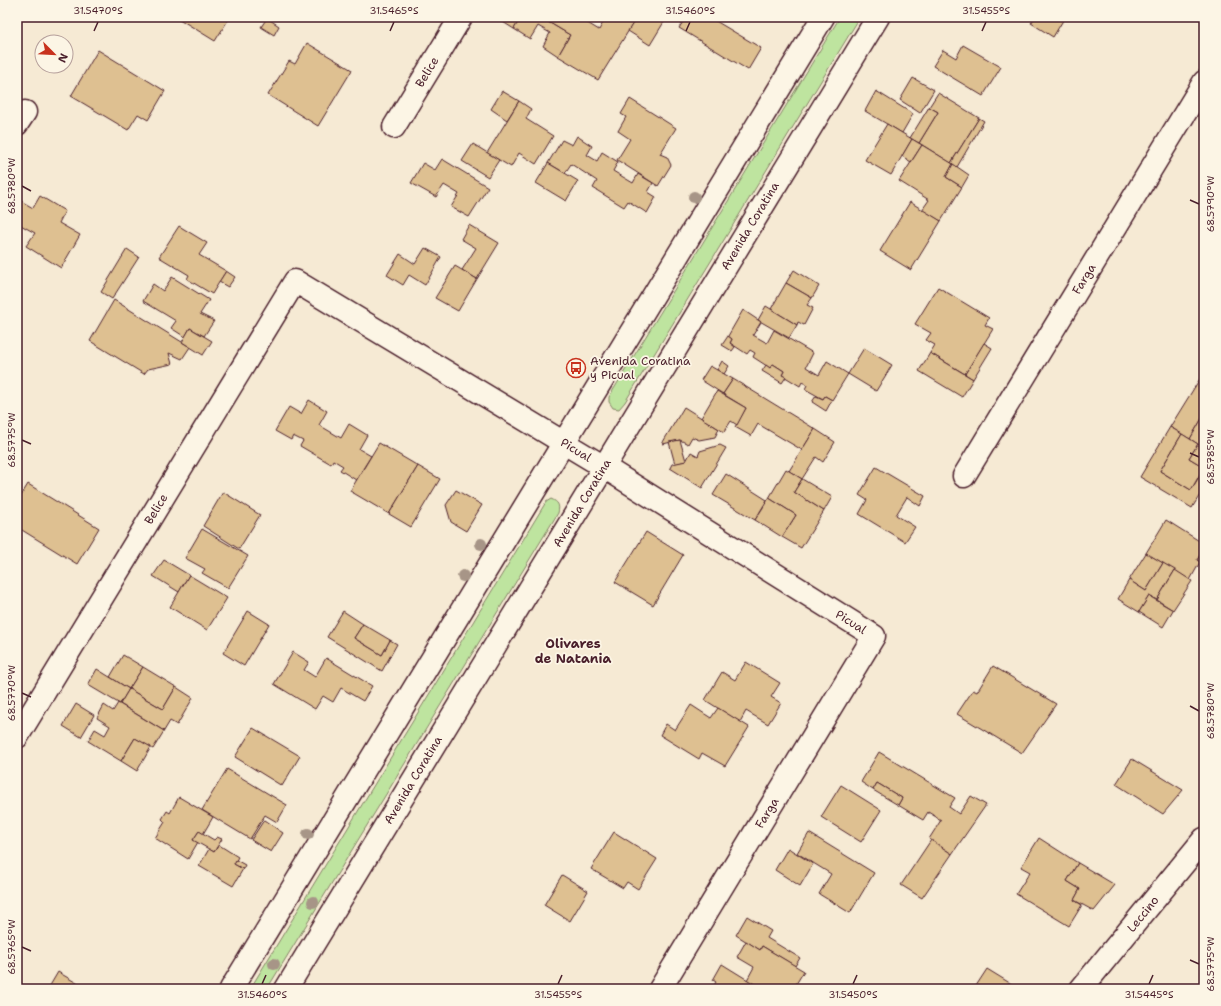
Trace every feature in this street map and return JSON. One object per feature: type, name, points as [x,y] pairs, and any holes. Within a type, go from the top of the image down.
[{"type":"street","name":"Belice","points":[[394,126],[461,17]]},
{"type":"street","points":[[231,989],[823,17]]},
{"type":"street","name":"Avenida Coratina","points":[[286,989],[878,17]]},
{"type":"street","name":"Farga","points":[[964,476],[1204,82]]},
{"type":"street","name":"Belice","points":[[17,737],[296,281]]},
{"type":"street","name":"Picual","points":[[296,281],[564,442],[874,636]]},
{"type":"street","name":"Farga","points":[[660,989],[874,636]]},
{"type":"street","name":"Leccino","points":[[1081,989],[1204,839]]},
{"type":"green space","points":[[840,17],[860,17],[625,402],[619,409],[613,408],[609,402],[609,397]]},
{"type":"green space","points":[[551,499],[558,504],[558,513],[267,989],[250,989],[546,502]]},
{"type":"building","points":[[176,17],[230,17],[215,41]]},
{"type":"building","points":[[495,17],[521,17],[514,29]]},
{"type":"building","points":[[521,17],[540,17],[570,35],[558,56],[543,46],[550,33],[538,26],[530,39],[514,29]]},
{"type":"building","points":[[540,17],[582,17],[581,19],[599,30],[606,17],[637,17],[598,80],[558,56],[570,35]]},
{"type":"building","points":[[637,17],[667,17],[650,45],[628,31]]},
{"type":"building","points":[[686,17],[709,17],[761,48],[748,70],[679,28]]},
{"type":"building","points":[[1035,17],[1065,17],[1053,37],[1031,23]]},
{"type":"building","points":[[267,18],[279,26],[274,35],[261,27]]},
{"type":"building","points":[[307,43],[352,70],[318,126],[268,95],[289,61],[295,64]]},
{"type":"building","points":[[963,45],[1001,67],[983,96],[933,66],[943,50],[956,58]]},
{"type":"building","points":[[98,50],[165,91],[148,120],[138,114],[128,130],[71,96]]},
{"type":"building","points":[[913,78],[934,90],[920,113],[900,100]]},
{"type":"building","points":[[502,91],[519,101],[507,120],[491,109]]},
{"type":"building","points":[[876,91],[913,114],[902,133],[865,111]]},
{"type":"building","points":[[938,93],[979,118],[951,163],[919,143],[938,112],[929,107]]},
{"type":"building","points":[[630,99],[676,128],[660,154],[667,157],[671,165],[658,186],[617,160],[630,139],[618,131],[626,117],[621,114]]},
{"type":"building","points":[[519,101],[531,109],[526,119],[553,136],[536,164],[519,153],[511,167],[487,153]]},
{"type":"building","points":[[929,107],[938,112],[919,143],[910,138]]},
{"type":"building","points":[[979,118],[984,121],[957,167],[951,163]]},
{"type":"building","points":[[887,124],[912,139],[891,175],[865,160]]},
{"type":"building","points":[[577,136],[592,146],[587,155],[597,161],[602,152],[618,162],[613,171],[633,183],[638,174],[653,183],[648,192],[656,197],[647,213],[628,201],[624,207],[593,188],[597,181],[571,164],[565,173],[548,163],[562,140],[572,145]]},
{"type":"building","points":[[912,139],[922,145],[911,162],[902,156]]},
{"type":"building","points":[[473,144],[499,160],[488,177],[462,161]]},
{"type":"building","points":[[922,145],[953,164],[946,177],[962,187],[941,221],[922,210],[929,200],[899,181]]},
{"type":"building","points":[[442,159],[488,187],[469,217],[451,207],[459,194],[444,185],[436,197],[411,183],[423,163],[435,170]]},
{"type":"building","points":[[548,163],[578,181],[566,201],[536,183]]},
{"type":"building","points":[[953,164],[969,175],[962,187],[946,177]]},
{"type":"building","points":[[40,196],[65,211],[59,223],[80,235],[61,268],[26,246],[35,233],[17,223],[17,203],[21,201],[33,208]]},
{"type":"building","points":[[910,202],[941,221],[911,270],[880,251]]},
{"type":"building","points":[[469,225],[499,243],[477,279],[462,270],[476,248],[461,239]]},
{"type":"building","points":[[179,226],[207,243],[199,255],[226,271],[212,294],[187,279],[189,275],[159,257]]},
{"type":"building","points":[[425,248],[441,257],[425,285],[409,275],[403,285],[387,275],[400,254],[415,264]]},
{"type":"building","points":[[127,249],[139,257],[112,299],[101,292]]},
{"type":"building","points":[[455,266],[477,279],[458,311],[435,298]]},
{"type":"building","points":[[794,270],[819,286],[812,298],[786,283]]},
{"type":"building","points":[[226,271],[235,277],[228,287],[219,282]]},
{"type":"building","points":[[172,277],[209,300],[200,314],[214,321],[204,336],[190,328],[185,337],[171,328],[176,321],[143,301],[153,284],[163,291]]},
{"type":"building","points":[[786,283],[812,298],[807,305],[813,308],[804,325],[798,322],[797,325],[771,309]]},
{"type":"building","points":[[938,287],[989,318],[985,325],[993,329],[965,374],[930,353],[935,345],[926,340],[931,333],[915,324]]},
{"type":"building","points":[[114,300],[190,347],[182,359],[169,353],[172,364],[148,369],[144,374],[90,341]]},
{"type":"building","points":[[766,306],[797,325],[789,338],[758,320]]},
{"type":"building","points":[[743,310],[761,322],[753,335],[767,343],[774,330],[813,353],[806,367],[819,375],[827,361],[848,374],[832,400],[825,396],[823,399],[805,389],[807,385],[802,382],[800,386],[782,375],[784,371],[773,364],[770,368],[753,357],[755,353],[750,350],[747,354],[730,343],[732,339],[728,336]]},
{"type":"building","points":[[190,328],[212,341],[203,355],[182,342]]},
{"type":"building","points":[[728,336],[732,339],[730,343],[735,347],[732,351],[722,345]]},
{"type":"building","points":[[984,343],[992,348],[973,379],[965,374]]},
{"type":"building","points":[[864,348],[892,365],[876,391],[848,374]]},
{"type":"building","points":[[930,353],[973,379],[962,397],[919,371]]},
{"type":"building","points":[[722,361],[729,366],[724,374],[717,370]]},
{"type":"building","points":[[773,364],[784,371],[782,375],[786,377],[782,383],[762,371],[766,365],[770,368]]},
{"type":"building","points":[[710,366],[733,379],[723,394],[701,380]]},
{"type":"building","points":[[1201,377],[1204,379],[1204,415],[1190,439],[1170,427]]},
{"type":"building","points":[[733,379],[815,429],[802,450],[758,424],[751,436],[735,427],[746,408],[723,394]]},
{"type":"building","points":[[717,391],[746,408],[737,425],[731,421],[724,432],[701,418]]},
{"type":"building","points":[[816,396],[823,399],[825,396],[832,400],[826,411],[812,402]]},
{"type":"building","points":[[309,400],[327,411],[319,425],[341,438],[349,424],[367,435],[359,449],[371,456],[356,480],[340,470],[343,466],[333,460],[331,464],[300,446],[303,441],[293,436],[291,440],[275,431],[289,407],[301,414]]},
{"type":"building","points":[[684,407],[719,429],[715,437],[699,440],[692,437],[688,444],[680,440],[663,444]]},
{"type":"building","points":[[1204,415],[1204,448],[1190,439]]},
{"type":"building","points":[[1170,427],[1182,434],[1160,471],[1191,490],[1204,469],[1204,488],[1192,508],[1140,477]]},
{"type":"building","points":[[815,429],[835,442],[823,462],[816,457],[802,479],[789,471]]},
{"type":"building","points":[[1182,434],[1198,444],[1189,458],[1204,467],[1191,490],[1160,471]]},
{"type":"building","points":[[680,440],[686,461],[675,464],[669,442]]},
{"type":"building","points":[[379,443],[418,466],[389,514],[350,491]]},
{"type":"building","points":[[1198,444],[1204,448],[1204,467],[1189,458]]},
{"type":"building","points":[[720,445],[726,448],[702,488],[670,468],[672,464],[686,461],[691,452],[698,456],[700,451]]},
{"type":"building","points":[[418,466],[440,479],[411,527],[389,514]]},
{"type":"building","points":[[876,467],[925,496],[920,506],[907,497],[896,515],[915,527],[905,542],[859,514],[867,500],[859,495]]},
{"type":"building","points":[[786,469],[802,479],[794,492],[824,511],[801,548],[782,537],[796,515],[769,498]]},
{"type":"building","points":[[726,474],[767,500],[755,520],[713,495]]},
{"type":"building","points":[[802,479],[832,497],[824,511],[794,492]]},
{"type":"building","points":[[28,484],[99,528],[77,564],[17,527],[17,502]]},
{"type":"building","points":[[456,490],[482,505],[466,531],[451,522],[446,505]]},
{"type":"building","points":[[223,492],[260,515],[239,549],[203,526]]},
{"type":"building","points":[[769,498],[796,515],[782,537],[755,520]]},
{"type":"building","points":[[1166,520],[1204,544],[1204,549],[1197,560],[1200,562],[1190,580],[1146,553]]},
{"type":"building","points":[[202,529],[248,556],[228,588],[202,573],[205,569],[185,558]]},
{"type":"building","points":[[646,532],[683,555],[653,605],[615,582]]},
{"type":"building","points":[[1204,549],[1204,564],[1197,560]]},
{"type":"building","points":[[1146,553],[1163,563],[1146,591],[1129,580]]},
{"type":"building","points":[[164,560],[189,575],[179,592],[153,576]]},
{"type":"building","points":[[1163,563],[1175,570],[1157,600],[1149,596],[1139,612],[1118,599],[1129,580],[1146,591]]},
{"type":"building","points":[[1175,570],[1192,581],[1173,610],[1157,600]]},
{"type":"building","points":[[189,575],[227,598],[207,630],[170,607]]},
{"type":"building","points":[[1149,596],[1173,610],[1163,627],[1139,612]]},
{"type":"building","points":[[248,611],[269,624],[244,666],[223,653]]},
{"type":"building","points":[[343,611],[363,624],[354,638],[382,655],[390,640],[397,644],[382,671],[327,637]]},
{"type":"building","points":[[363,624],[390,640],[382,655],[354,638]]},
{"type":"building","points":[[293,652],[309,662],[304,670],[315,677],[326,658],[372,686],[363,701],[341,688],[333,702],[323,696],[315,709],[274,684]]},
{"type":"building","points":[[123,655],[143,667],[129,689],[110,677]]},
{"type":"building","points":[[746,662],[780,683],[771,697],[781,703],[768,724],[746,711],[740,722],[705,700],[722,672],[735,680]]},
{"type":"building","points":[[993,666],[1056,704],[1022,753],[957,714],[973,690],[977,692]]},
{"type":"building","points":[[143,667],[176,687],[163,709],[129,689]]},
{"type":"building","points":[[97,669],[129,689],[120,704],[88,685]]},
{"type":"building","points":[[176,687],[193,698],[177,725],[170,721],[164,731],[120,704],[129,689],[163,709]]},
{"type":"building","points":[[118,703],[164,731],[153,749],[135,738],[121,761],[88,741],[95,729],[105,735],[110,726],[97,718],[104,705],[113,711]]},
{"type":"building","points":[[76,704],[94,715],[81,737],[63,726]]},
{"type":"building","points":[[691,705],[711,718],[718,708],[749,727],[725,766],[702,753],[699,759],[660,735],[666,724],[675,730]]},
{"type":"building","points":[[253,728],[300,756],[282,786],[235,757]]},
{"type":"building","points":[[135,738],[151,747],[137,771],[121,761]]},
{"type":"building","points":[[879,752],[955,798],[949,807],[959,814],[971,796],[986,805],[952,854],[929,839],[941,820],[928,812],[923,820],[898,805],[902,798],[877,783],[873,790],[861,782]]},
{"type":"building","points":[[1132,759],[1183,790],[1163,814],[1116,784]]},
{"type":"building","points":[[227,769],[287,805],[277,822],[265,815],[250,839],[202,810]]},
{"type":"building","points":[[877,783],[902,798],[898,805],[873,790]]},
{"type":"building","points":[[841,785],[881,810],[861,842],[821,817]]},
{"type":"building","points":[[179,797],[213,817],[203,834],[199,831],[193,840],[198,842],[188,859],[155,838],[165,822],[162,819],[167,811],[170,813]]},
{"type":"building","points":[[264,820],[283,833],[271,852],[251,840]]},
{"type":"building","points":[[199,831],[214,840],[217,837],[222,839],[214,852],[193,840]]},
{"type":"building","points":[[614,832],[657,859],[638,889],[627,882],[623,888],[591,869]]},
{"type":"building","points":[[809,833],[874,873],[850,913],[819,894],[831,874],[797,853]]},
{"type":"building","points":[[1039,838],[1078,863],[1067,881],[1080,889],[1074,900],[1082,905],[1069,926],[1016,894],[1030,872],[1021,867]]},
{"type":"building","points":[[931,840],[952,854],[922,898],[901,885]]},
{"type":"building","points":[[219,845],[238,857],[234,864],[243,869],[233,886],[199,866],[209,849],[214,852]]},
{"type":"building","points":[[788,848],[813,864],[800,886],[775,870]]},
{"type":"building","points":[[236,860],[245,865],[243,869],[234,864]]},
{"type":"building","points":[[1078,863],[1115,885],[1094,911],[1074,900],[1080,889],[1067,881]]},
{"type":"building","points":[[562,875],[588,891],[570,921],[544,905]]},
{"type":"building","points":[[747,916],[771,931],[767,938],[800,958],[795,966],[762,946],[760,950],[736,935]]},
{"type":"building","points":[[746,941],[760,950],[762,946],[804,971],[793,989],[763,989],[747,980],[754,967],[737,957]]},
{"type":"building","points":[[722,964],[756,985],[754,989],[712,989],[716,982],[713,980]]},
{"type":"building","points":[[987,969],[1013,985],[1010,989],[974,989]]},
{"type":"building","points":[[58,972],[87,989],[48,989]]},
{"type":"place","name":"Avenida Coratina y Picual","points":[[576,368]]},
{"type":"district","name":"Olivares de Natania","points":[[573,650]]}]
